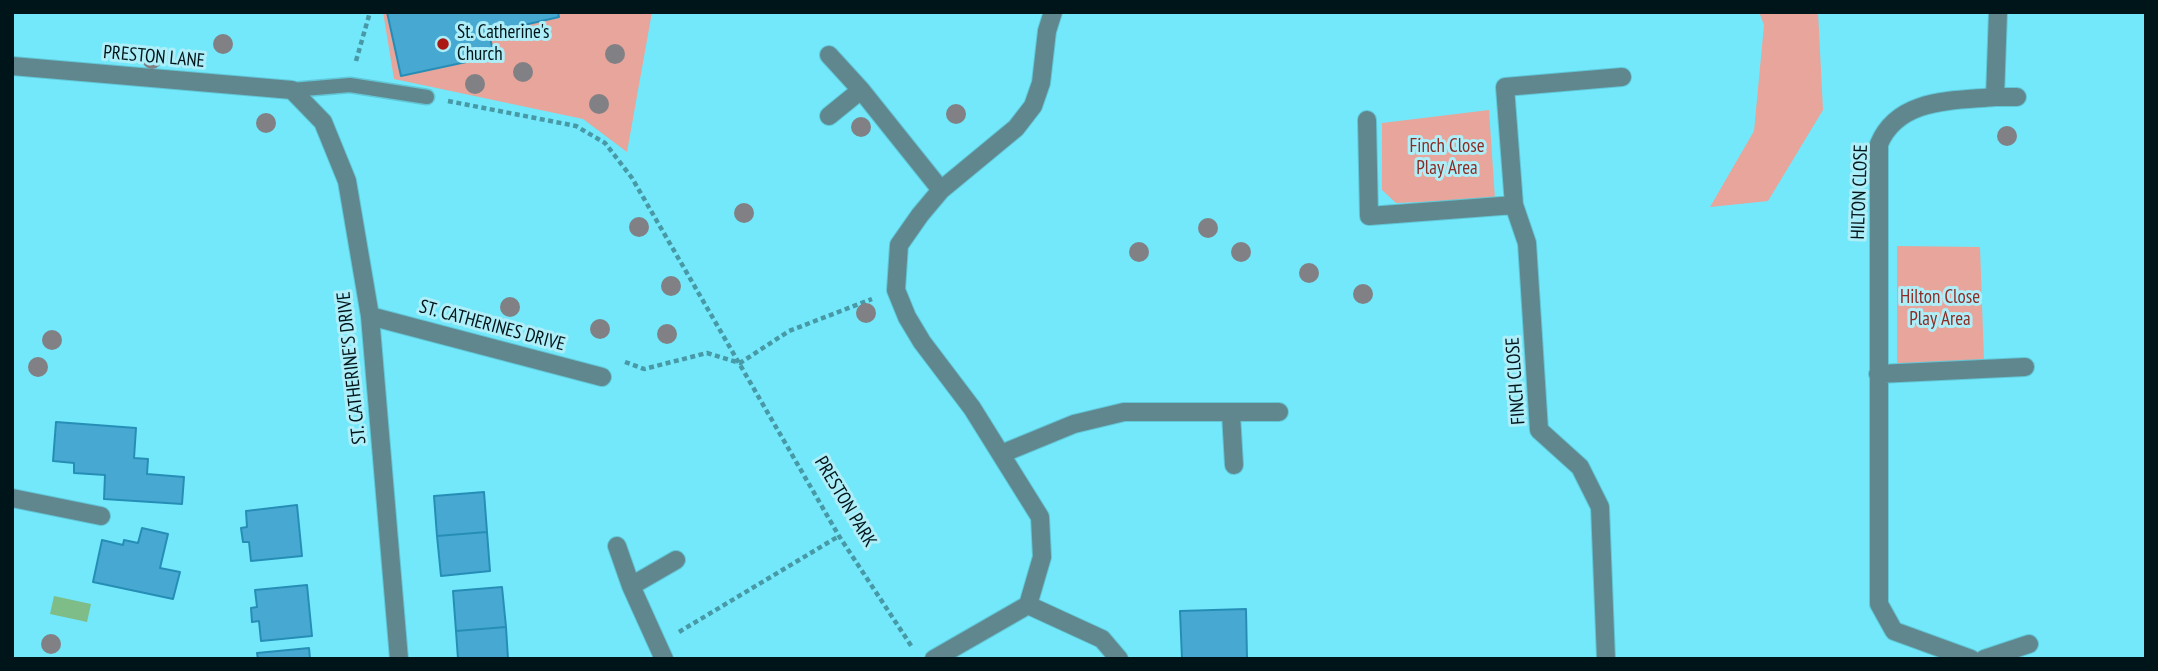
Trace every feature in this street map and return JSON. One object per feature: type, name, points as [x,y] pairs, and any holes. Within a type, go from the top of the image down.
[{"type":"street","points":[[934,659],[1028,605],[1042,556],[1040,517],[972,408],[922,342],[896,290],[899,245],[941,190],[1016,128],[1033,106],[1041,83],[1047,31],[1053,12]]},
{"type":"street","points":[[1995,97],[1998,12]]},
{"type":"street","points":[[829,55],[861,90],[941,190]]},
{"type":"street","name":"PRESTON LANE","points":[[12,66],[292,90]]},
{"type":"street","name":"FINCH CLOSE","points":[[1606,659],[1600,507],[1580,467],[1539,430],[1527,243],[1514,205],[1505,88],[1622,77]]},
{"type":"street","name":"ST. CATHERINE'S DRIVE","points":[[292,90],[323,122],[347,181],[370,316],[398,659]]},
{"type":"street","points":[[829,116],[861,90]]},
{"type":"street","name":"HILTON CLOSE","points":[[1971,659],[1894,631],[1879,604],[1879,144],[1886,127],[1901,116],[1929,103],[2017,97]]},
{"type":"street","points":[[1367,120],[1369,216],[1514,205]]},
{"type":"street","name":"ST. CATHERINES DRIVE","points":[[370,316],[602,377]]},
{"type":"street","points":[[1878,374],[2025,367]]},
{"type":"street","points":[[1001,454],[1074,424],[1124,412],[1279,412]]},
{"type":"street","points":[[1231,414],[1234,465]]},
{"type":"street","points":[[12,498],[101,516]]},
{"type":"street","points":[[617,546],[660,652]]},
{"type":"street","points":[[631,586],[676,560]]},
{"type":"street","points":[[1028,605],[1102,639],[1119,659]]},
{"type":"street","points":[[1984,659],[2029,644]]},
{"type":"lane","points":[[292,90],[350,85],[427,97]]},
{"type":"path","points":[[350,85],[370,12]]},
{"type":"path","name":"PRESTON PARK","points":[[427,97],[576,126],[605,143],[632,178],[839,536],[919,659]]},
{"type":"path","points":[[602,377],[617,360],[644,369],[707,353],[740,363],[789,331],[896,290]]},
{"type":"path","points":[[660,652],[839,536]]},
{"type":"green space","points":[[383,12],[652,12],[627,152],[583,119],[394,79]]},
{"type":"green space","points":[[1759,12],[1818,12],[1823,110],[1768,201],[1710,207],[1754,131],[1764,25]]},
{"type":"green space","name":"Finch Close Play Area","points":[[1489,110],[1495,199],[1396,203],[1382,190],[1382,123]]},
{"type":"green space","name":"Hilton Close Play Area","points":[[1897,246],[1980,247],[1984,361],[1897,365]]},
{"type":"shaded area","points":[[54,596],[91,604],[87,622],[50,614]]},
{"type":"building","name":"St. Catherine's Church","points":[[387,12],[558,12],[559,17],[489,33],[494,56],[401,76]]},
{"type":"building","points":[[56,422],[136,428],[134,458],[148,459],[147,474],[184,477],[182,504],[104,499],[105,475],[74,473],[74,463],[53,461]]},
{"type":"building","points":[[484,492],[487,532],[437,536],[434,496]]},
{"type":"building","points":[[297,505],[302,556],[251,561],[249,542],[243,542],[241,528],[247,527],[246,511]]},
{"type":"building","points":[[142,528],[168,534],[160,568],[180,572],[173,599],[93,582],[102,540],[123,545],[124,540],[138,543]]},
{"type":"building","points":[[487,532],[490,571],[441,576],[437,536]]},
{"type":"building","points":[[307,585],[312,636],[261,641],[259,621],[252,622],[251,608],[257,607],[255,590]]},
{"type":"building","points":[[502,587],[506,627],[456,631],[453,591]]},
{"type":"building","points":[[1246,609],[1247,659],[1182,659],[1180,611]]},
{"type":"building","points":[[506,627],[508,659],[458,659],[456,631]]},
{"type":"building","points":[[309,648],[310,659],[258,659],[257,653]]},
{"type":"place","name":"St. Catherine's Church","points":[[443,44]]}]
